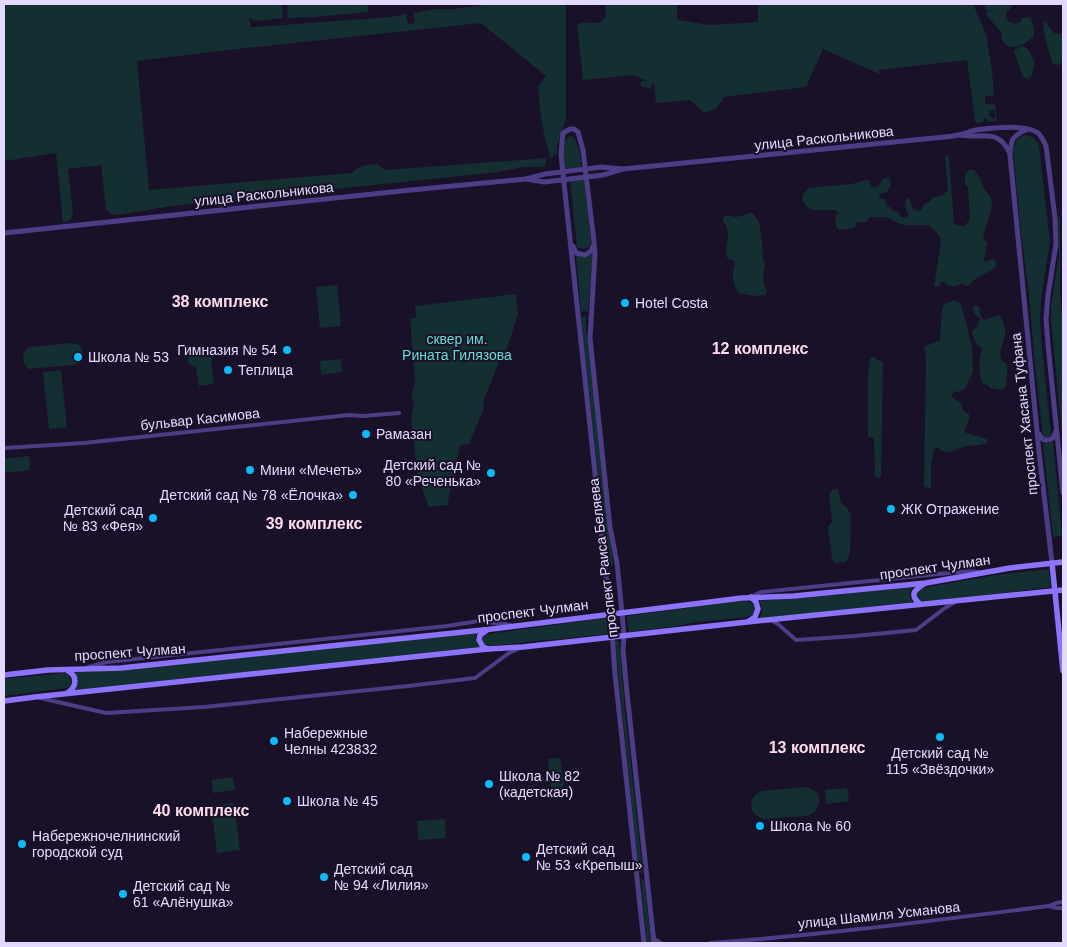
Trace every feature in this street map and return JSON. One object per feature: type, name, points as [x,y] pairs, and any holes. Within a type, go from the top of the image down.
[{"type":"main road","name":"проспект Чулман","points":[[4,675],[66,669],[121,668],[492,628],[751,597],[794,596],[926,583],[983,572],[1063,562]]},
{"type":"main road","name":"проспект Хасана Туфана","points":[[1052,563],[1063,671]]},
{"type":"main road","points":[[921,604],[916,600],[914,592],[926,583]]},
{"type":"main road","points":[[4,701],[1063,590]]},
{"type":"main road","points":[[747,622],[755,617],[758,609],[756,602],[751,597]]},
{"type":"main road","points":[[488,649],[483,647],[479,640],[480,635],[492,628]]},
{"type":"main road","points":[[65,694],[72,690],[75,685],[72,672],[66,669]]},
{"type":"street","name":"улица Раскольникова","points":[[526,179],[544,182],[603,175],[623,169],[960,135],[986,129],[1011,127],[1026,130]]},
{"type":"street","name":"проспект Раиса Беляева","points":[[644,941],[614,674],[582,314],[571,243],[563,171],[562,135],[570,129],[578,132],[583,150],[594,242],[590,338],[610,527],[617,563],[627,693],[654,941]]},
{"type":"street","points":[[1010,155],[1012,140],[1017,134],[1026,130],[1032,130],[1037,133],[1046,146],[1055,218],[1056,244],[1046,319],[1063,493]]},
{"type":"street","points":[[960,135],[968,137],[996,137],[1004,142],[1010,155]]},
{"type":"street","name":"проспект Хасана Туфана","points":[[1010,155],[1052,563]]},
{"type":"street","name":"улица Раскольникова","points":[[4,233],[526,179],[563,171],[608,167],[623,169]]},
{"type":"street","points":[[571,243],[576,253],[585,255],[591,251],[594,242]]},
{"type":"street","points":[[582,314],[588,314],[591,318]]},
{"type":"street","name":"бульвар Касимова","points":[[4,448],[84,443],[342,416],[399,413]]},
{"type":"street","points":[[1038,430],[1041,438],[1046,441],[1054,438],[1057,430]]},
{"type":"street","points":[[604,563],[609,568],[617,563]]},
{"type":"street","points":[[751,597],[761,592],[968,571],[983,572]]},
{"type":"street","points":[[771,620],[796,640],[916,630],[956,602]]},
{"type":"street","points":[[82,669],[106,662],[479,621],[515,625]]},
{"type":"street","points":[[35,697],[106,713],[204,707],[476,678],[510,653],[523,647]]},
{"type":"street","points":[[637,881],[642,875],[648,881]]},
{"type":"street","name":"улица Шамиля Усманова","points":[[710,943],[757,940],[943,920],[1049,906],[1063,902]]},
{"type":"street","name":"улица Шамиля Усманова","points":[[1049,906],[1063,908]]},
{"type":"street","points":[[639,943],[644,941]]},
{"type":"street","points":[[654,941],[661,943]]},
{"type":"green space","points":[[4,4],[282,4],[283,18],[257,21],[249,18],[251,27],[255,27],[391,17],[406,14],[408,24],[415,23],[413,13],[435,9],[454,9],[493,4],[564,4],[566,7],[566,119],[557,146],[557,154],[551,159],[545,139],[538,87],[546,76],[481,23],[137,61],[149,190],[352,173],[360,166],[378,164],[387,170],[547,158],[544,167],[523,167],[498,172],[172,206],[117,215],[111,214],[106,209],[101,165],[68,169],[73,213],[70,219],[63,222],[56,153],[4,161]]},
{"type":"green space","points":[[287,4],[368,4],[368,12],[288,18]]},
{"type":"green space","points":[[605,4],[677,4],[678,20],[709,25],[758,22],[758,4],[973,4],[986,34],[992,72],[994,95],[985,97],[985,104],[995,104],[996,114],[994,110],[989,111],[992,119],[995,119],[996,115],[997,121],[987,122],[987,118],[983,119],[983,122],[977,123],[975,120],[967,60],[879,70],[880,74],[823,49],[806,87],[724,97],[716,108],[703,112],[690,100],[656,103],[654,84],[652,83],[650,89],[640,86],[642,80],[650,82],[633,75],[583,80],[577,24],[599,23],[602,21],[606,13]]},
{"type":"green space","points":[[985,4],[1014,4],[1006,13],[1006,18],[1009,22],[1015,24],[1020,22],[1022,18],[1030,17],[1034,30],[1033,36],[1029,41],[1019,46],[1005,45],[1001,37],[1002,33],[987,16],[989,11],[985,9]]},
{"type":"green space","points":[[1045,21],[1054,33],[1063,34],[1063,60],[1059,65],[1053,64],[1049,54],[1043,22]]},
{"type":"green space","points":[[1023,46],[1028,49],[1035,63],[1032,75],[1028,79],[1023,77],[1014,52]]},
{"type":"green space","points":[[1024,135],[1034,138],[1039,146],[1050,242],[1040,319],[1051,436],[1049,438],[1043,436],[1013,149],[1017,139]]},
{"type":"green space","points":[[570,136],[575,140],[578,148],[581,167],[565,169],[563,146]]},
{"type":"green space","points":[[946,155],[949,157],[955,225],[964,226],[970,220],[968,187],[965,184],[965,174],[968,170],[974,170],[991,198],[992,206],[983,238],[987,243],[984,260],[985,262],[993,259],[996,262],[995,268],[975,279],[967,286],[961,284],[949,286],[941,282],[938,287],[934,286],[941,241],[939,235],[929,225],[904,225],[888,217],[870,217],[866,222],[857,222],[854,228],[839,230],[836,227],[835,217],[838,213],[836,210],[814,210],[806,206],[802,198],[809,188],[852,184],[865,180],[869,180],[871,186],[875,187],[888,177],[891,185],[887,192],[879,196],[885,200],[887,206],[892,208],[893,211],[899,212],[900,216],[906,218],[909,214],[906,207],[906,199],[909,199],[913,209],[919,211],[932,198],[948,191]]},
{"type":"green space","points":[[584,179],[591,243],[589,247],[584,249],[577,247],[570,180]]},
{"type":"green space","points":[[753,213],[759,222],[763,249],[762,256],[765,265],[763,275],[767,291],[765,295],[754,296],[738,293],[733,279],[735,264],[733,260],[728,259],[726,254],[728,231],[723,222],[723,217],[727,215],[738,217]]},
{"type":"green space","points":[[1060,214],[1060,291],[1063,328],[1063,444],[1051,321],[1051,306],[1059,255],[1058,218]]},
{"type":"green space","points":[[593,253],[588,312],[581,312],[576,254],[586,256]]},
{"type":"green space","points":[[337,285],[341,326],[320,328],[316,287]]},
{"type":"green space","name":"сквер им. Рината Гилязова","points":[[516,294],[518,314],[505,355],[501,357],[483,402],[484,408],[469,444],[460,445],[448,505],[429,507],[418,477],[411,420],[414,403],[412,394],[415,381],[410,319],[416,318],[415,306]]},
{"type":"green space","points":[[954,300],[960,303],[963,311],[972,348],[973,372],[965,388],[951,395],[962,404],[963,411],[969,414],[969,420],[964,430],[966,433],[987,439],[987,443],[967,446],[949,452],[945,452],[937,447],[935,448],[931,463],[931,488],[924,487],[926,358],[924,347],[940,340],[942,308],[945,304]]},
{"type":"green space","points":[[975,305],[979,307],[981,317],[984,320],[999,315],[1005,329],[1000,353],[1001,359],[1007,364],[1007,369],[1006,384],[1002,390],[990,388],[988,385],[983,384],[981,379],[980,358],[982,349],[972,332],[980,319],[974,313],[973,308]]},
{"type":"green space","points":[[586,317],[612,566],[608,564],[581,318]]},
{"type":"green space","points":[[78,344],[82,348],[84,357],[79,363],[29,369],[23,361],[25,352],[30,347]]},
{"type":"green space","points":[[188,357],[211,357],[214,384],[199,386],[196,367],[189,364]]},
{"type":"green space","points":[[873,357],[883,362],[881,477],[878,478],[875,476],[874,439],[868,436],[868,377],[870,359]]},
{"type":"green space","points":[[341,359],[342,372],[321,375],[320,361]]},
{"type":"green space","points":[[61,370],[67,427],[49,429],[43,372]]},
{"type":"green space","points":[[1053,441],[1062,536],[1053,537],[1043,443],[1046,444]]},
{"type":"green space","points":[[29,456],[30,470],[4,473],[4,459]]},
{"type":"green space","points":[[832,490],[838,490],[841,503],[851,515],[850,553],[846,562],[835,563],[832,558],[828,528],[832,521],[829,494]]},
{"type":"green space","points":[[1049,569],[1051,587],[924,602],[916,596],[917,592],[922,588],[996,575]]},
{"type":"green space","points":[[912,587],[910,595],[913,602],[759,619],[762,610],[759,601]]},
{"type":"green space","points":[[745,601],[752,603],[755,608],[754,613],[748,617],[629,632],[627,616]]},
{"type":"green space","points":[[606,618],[608,634],[489,646],[484,644],[482,640],[487,634]]},
{"type":"green space","points":[[477,632],[476,640],[480,647],[75,690],[78,682],[75,672],[126,669]]},
{"type":"green space","points":[[615,641],[619,641],[643,873],[639,873]]},
{"type":"green space","points":[[68,674],[72,681],[70,686],[66,688],[4,696],[4,679]]},
{"type":"green space","points":[[560,758],[564,786],[551,788],[548,759]]},
{"type":"green space","points":[[233,777],[235,790],[213,793],[212,780]]},
{"type":"green space","points":[[805,787],[816,792],[820,800],[817,809],[807,816],[764,819],[752,810],[751,802],[753,798],[762,791]]},
{"type":"green space","points":[[847,788],[849,801],[826,804],[825,790]]},
{"type":"green space","points":[[234,803],[240,850],[217,853],[211,806]]},
{"type":"green space","points":[[445,819],[446,838],[418,840],[417,821]]},
{"type":"green space","points":[[643,879],[651,943],[647,943],[641,881]]},
{"type":"place","name":"Hotel Costa","points":[[625,303]]},
{"type":"place","name":"Гимназия № 54","points":[[287,350]]},
{"type":"place","name":"Школа № 53","points":[[78,357]]},
{"type":"place","name":"Теплица","points":[[228,370]]},
{"type":"place","name":"Рамазан","points":[[366,434]]},
{"type":"place","name":"Мини «Мечеть»","points":[[250,470]]},
{"type":"place","name":"Детский сад № 80 «Реченька»","points":[[491,473]]},
{"type":"place","name":"Детский сад № 78 «Ёлочка»","points":[[353,495]]},
{"type":"place","name":"ЖК Отражение","points":[[891,509]]},
{"type":"place","name":"Детский сад № 83 «Фея»","points":[[153,518]]},
{"type":"place","name":"Детский сад № 115 «Звёздочки»","points":[[940,737]]},
{"type":"place","name":"Набережные Челны 423832","points":[[274,741]]},
{"type":"place","name":"Школа № 82 (кадетская)","points":[[489,784]]},
{"type":"place","name":"Школа № 45","points":[[287,801]]},
{"type":"place","name":"Школа № 60","points":[[760,826]]},
{"type":"place","name":"Набережночелнинский городской суд","points":[[22,844]]},
{"type":"place","name":"Детский сад № 53 «Крепыш»","points":[[526,857]]},
{"type":"place","name":"Детский сад № 94 «Лилия»","points":[[324,877]]},
{"type":"place","name":"Детский сад № 61 «Алёнушка»","points":[[123,894]]},
{"type":"district","name":"38 комплекс","points":[[220,301]]},
{"type":"district","name":"12 комплекс","points":[[760,348]]},
{"type":"district","name":"39 комплекс","points":[[314,523]]},
{"type":"district","name":"13 комплекс","points":[[817,747]]},
{"type":"district","name":"40 комплекс","points":[[201,810]]}]
